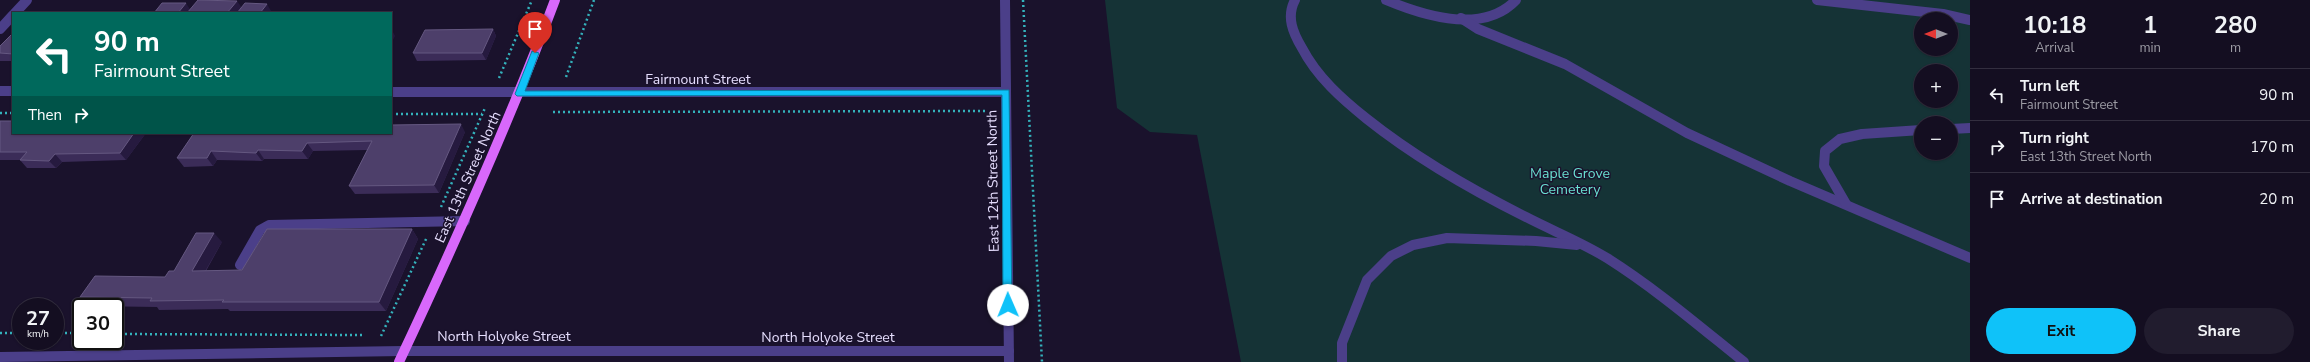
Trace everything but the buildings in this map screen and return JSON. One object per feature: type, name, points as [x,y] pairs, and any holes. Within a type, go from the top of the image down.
[{"type":"main road","name":"East 13th Street North","points":[[398,362],[465,221],[520,94],[555,0]]},
{"type":"street","points":[[16,12],[27,0]]},
{"type":"street","name":"East 12th Street North","points":[[1004,0],[1009,356]]},
{"type":"street","points":[[1295,0],[1290,8],[1292,30],[1304,54],[1331,89],[1372,124],[1424,161],[1481,194],[1605,257],[1655,290],[1744,362]]},
{"type":"street","points":[[1386,0],[1410,11],[1442,18],[1473,19],[1497,13],[1516,0]]},
{"type":"street","points":[[1818,0],[1943,14],[1970,20]]},
{"type":"street","points":[[0,29],[12,16]]},
{"type":"street","points":[[1461,18],[1478,29],[1565,64],[1687,133],[1790,181],[1970,258]]},
{"type":"street","points":[[0,91],[12,90]]},
{"type":"street","name":"Fairmount Street","points":[[392,92],[509,91],[520,94],[1006,92]]},
{"type":"street","points":[[1958,129],[1970,128]]},
{"type":"street","points":[[1846,204],[1824,166],[1825,151],[1840,139],[1862,134],[1914,130]]},
{"type":"street","points":[[240,265],[260,230],[269,225],[465,221]]},
{"type":"street","points":[[1342,362],[1342,343],[1367,280],[1391,256],[1413,245],[1447,238],[1536,241],[1583,246]]},
{"type":"street","name":"North Holyoke Street","points":[[0,357],[403,351],[1009,356]]},
{"type":"path","points":[[370,352],[382,335],[493,91],[532,0]]},
{"type":"path","points":[[565,80],[594,0]]},
{"type":"path","points":[[1023,0],[1042,362]]},
{"type":"path","points":[[554,112],[986,111]]},
{"type":"path","points":[[0,112],[12,113]]},
{"type":"path","points":[[392,114],[482,114]]},
{"type":"path","points":[[0,333],[12,333]]},
{"type":"path","points":[[124,334],[367,335]]},
{"type":"path","points":[[374,335],[382,335]]},
{"type":"green space","name":"Maple Grove Cemetery","points":[[1105,0],[1970,0],[1970,362],[1241,362],[1197,135],[1150,132],[1117,108]]},
{"type":"route","points":[[535,53],[520,94],[603,92],[1006,92],[1008,305]]}]
